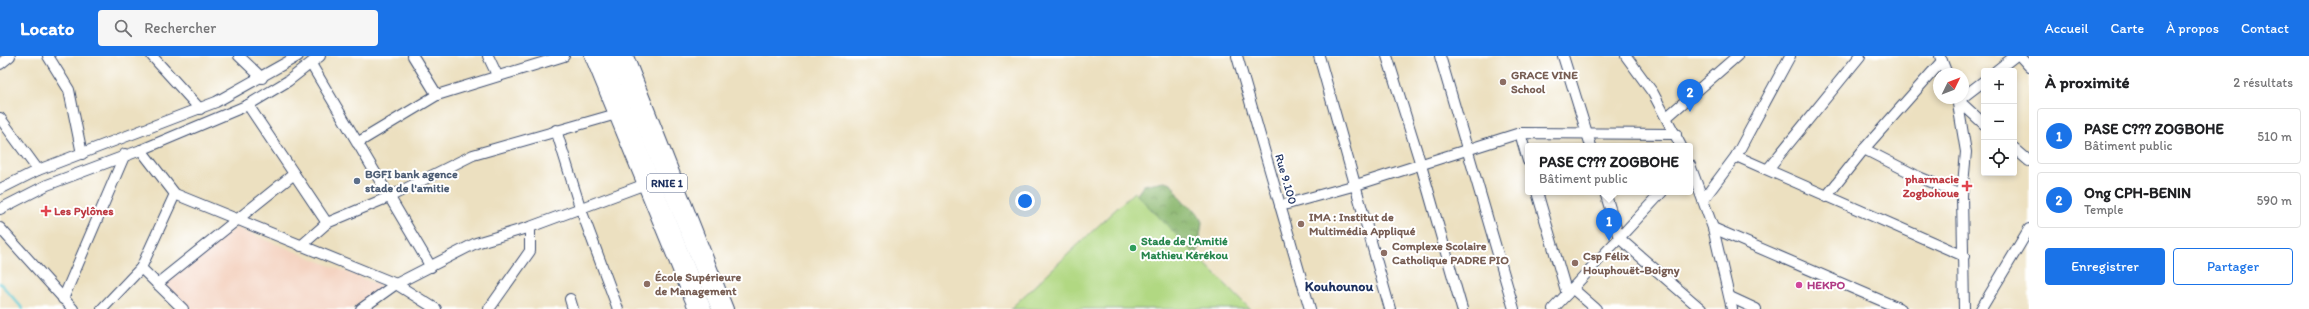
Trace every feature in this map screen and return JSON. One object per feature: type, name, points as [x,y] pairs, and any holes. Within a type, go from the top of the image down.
[{"type":"highway","name":"RNIE 1","points":[[602,56],[704,309]]},
{"type":"highway","name":"RNIE 1","points":[[616,56],[719,309]]},
{"type":"street","points":[[0,64],[10,56]]},
{"type":"street","points":[[48,56],[69,90],[82,154]]},
{"type":"street","points":[[152,56],[200,109]]},
{"type":"street","points":[[239,56],[262,78]]},
{"type":"street","points":[[0,188],[38,170],[200,109],[234,94],[298,56]]},
{"type":"street","points":[[0,209],[47,185],[125,154],[141,150],[248,105],[311,64],[320,56]]},
{"type":"street","points":[[413,56],[437,95]]},
{"type":"street","points":[[488,56],[497,75]]},
{"type":"street","points":[[357,143],[437,95],[497,75],[564,56]]},
{"type":"street","points":[[590,56],[694,309]]},
{"type":"street","points":[[628,56],[728,309]]},
{"type":"street","name":"Rue 9.100","points":[[1237,56],[1310,309]]},
{"type":"street","points":[[1319,56],[1390,309]]},
{"type":"street","points":[[1387,56],[1421,165],[1462,309]]},
{"type":"street","points":[[1440,56],[1514,309]]},
{"type":"street","points":[[1563,56],[1590,143]]},
{"type":"street","points":[[1626,56],[1667,116],[1680,143]]},
{"type":"street","points":[[1667,116],[1735,56]]},
{"type":"street","points":[[1703,200],[1736,156],[1790,56]]},
{"type":"street","points":[[1768,169],[1860,56]]},
{"type":"street","points":[[2000,68],[2015,56]]},
{"type":"street","points":[[2020,56],[2029,66]]},
{"type":"street","points":[[1826,197],[1864,149],[1941,59]]},
{"type":"street","points":[[311,64],[431,267]]},
{"type":"street","points":[[1969,92],[1981,83]]},
{"type":"street","points":[[1961,104],[1966,152],[1962,195],[1964,309]]},
{"type":"street","points":[[1965,104],[1981,121]]},
{"type":"street","points":[[248,105],[327,222]]},
{"type":"street","points":[[301,246],[327,222],[389,197],[473,155],[613,114]]},
{"type":"street","points":[[0,118],[38,170]]},
{"type":"street","points":[[556,130],[580,207],[618,309]]},
{"type":"street","points":[[1280,206],[1356,185],[1520,133],[1676,134]]},
{"type":"street","points":[[1520,133],[1525,150]]},
{"type":"street","points":[[1864,149],[1919,177],[1962,195]]},
{"type":"street","points":[[141,150],[175,194],[238,221],[396,284],[436,309]]},
{"type":"street","points":[[2017,151],[2029,161]]},
{"type":"street","points":[[63,299],[125,154]]},
{"type":"street","points":[[1736,156],[1768,169],[1826,197],[1964,256]]},
{"type":"street","points":[[1693,173],[1713,228],[1732,309]]},
{"type":"street","points":[[157,284],[238,221],[294,174]]},
{"type":"street","points":[[361,309],[396,284],[476,243],[530,227],[580,207],[643,185]]},
{"type":"street","points":[[102,309],[141,268],[175,194]]},
{"type":"street","points":[[1538,195],[1569,291],[1596,309]]},
{"type":"street","points":[[1606,195],[1619,238],[1701,309]]},
{"type":"street","points":[[1553,309],[1659,195]]},
{"type":"street","points":[[489,309],[530,251],[530,227]]},
{"type":"street","points":[[0,228],[73,309]]},
{"type":"street","points":[[1713,228],[1901,309]]},
{"type":"street","points":[[1981,309],[2028,232]]},
{"type":"street","points":[[141,268],[183,309]]},
{"type":"street","points":[[1730,298],[1756,309]]},
{"type":"street","points":[[570,299],[573,309]]},
{"type":"shaded area","points":[[236,228],[384,287],[351,309],[189,309],[162,283],[207,246]]},
{"type":"green space","points":[[1164,181],[1171,183],[1184,203],[1197,212],[1202,222],[1198,252],[1194,262],[1129,205],[1144,185]]},
{"type":"green space","name":"Stade de l'Amitié Mathieu Kérékou","points":[[1134,192],[1250,309],[1010,309]]},
{"type":"waterway","points":[[0,283],[23,309]]},
{"type":"place","name":"GRACE VINE School","points":[[1503,82]]},
{"type":"place","name":"Ong CPH-BENIN","points":[[1690,112]]},
{"type":"place","name":"BGFI bank agence stade de l'amitie","points":[[357,181]]},
{"type":"place","name":"pharmacie Zogbohoue","points":[[1967,186]]},
{"type":"place","name":"Les Pylônes","points":[[46,211]]},
{"type":"place","name":"IMA : Institut de Multimédia Appliqué","points":[[1301,224]]},
{"type":"place","name":"PASE C??? ZOGBOHE","points":[[1609,241]]},
{"type":"place","name":"Stade de l'Amitié Mathieu Kérékou","points":[[1133,248]]},
{"type":"place","name":"Complexe Scolaire Catholique PADRE PIO","points":[[1384,253]]},
{"type":"place","name":"Csp Félix Houphouët-Boigny","points":[[1575,263]]},
{"type":"place","name":"École Supérieure de Management","points":[[647,284]]},
{"type":"place","name":"HEKPO","points":[[1799,285]]},
{"type":"district","name":"Kouhounou","points":[[1339,286]]}]
